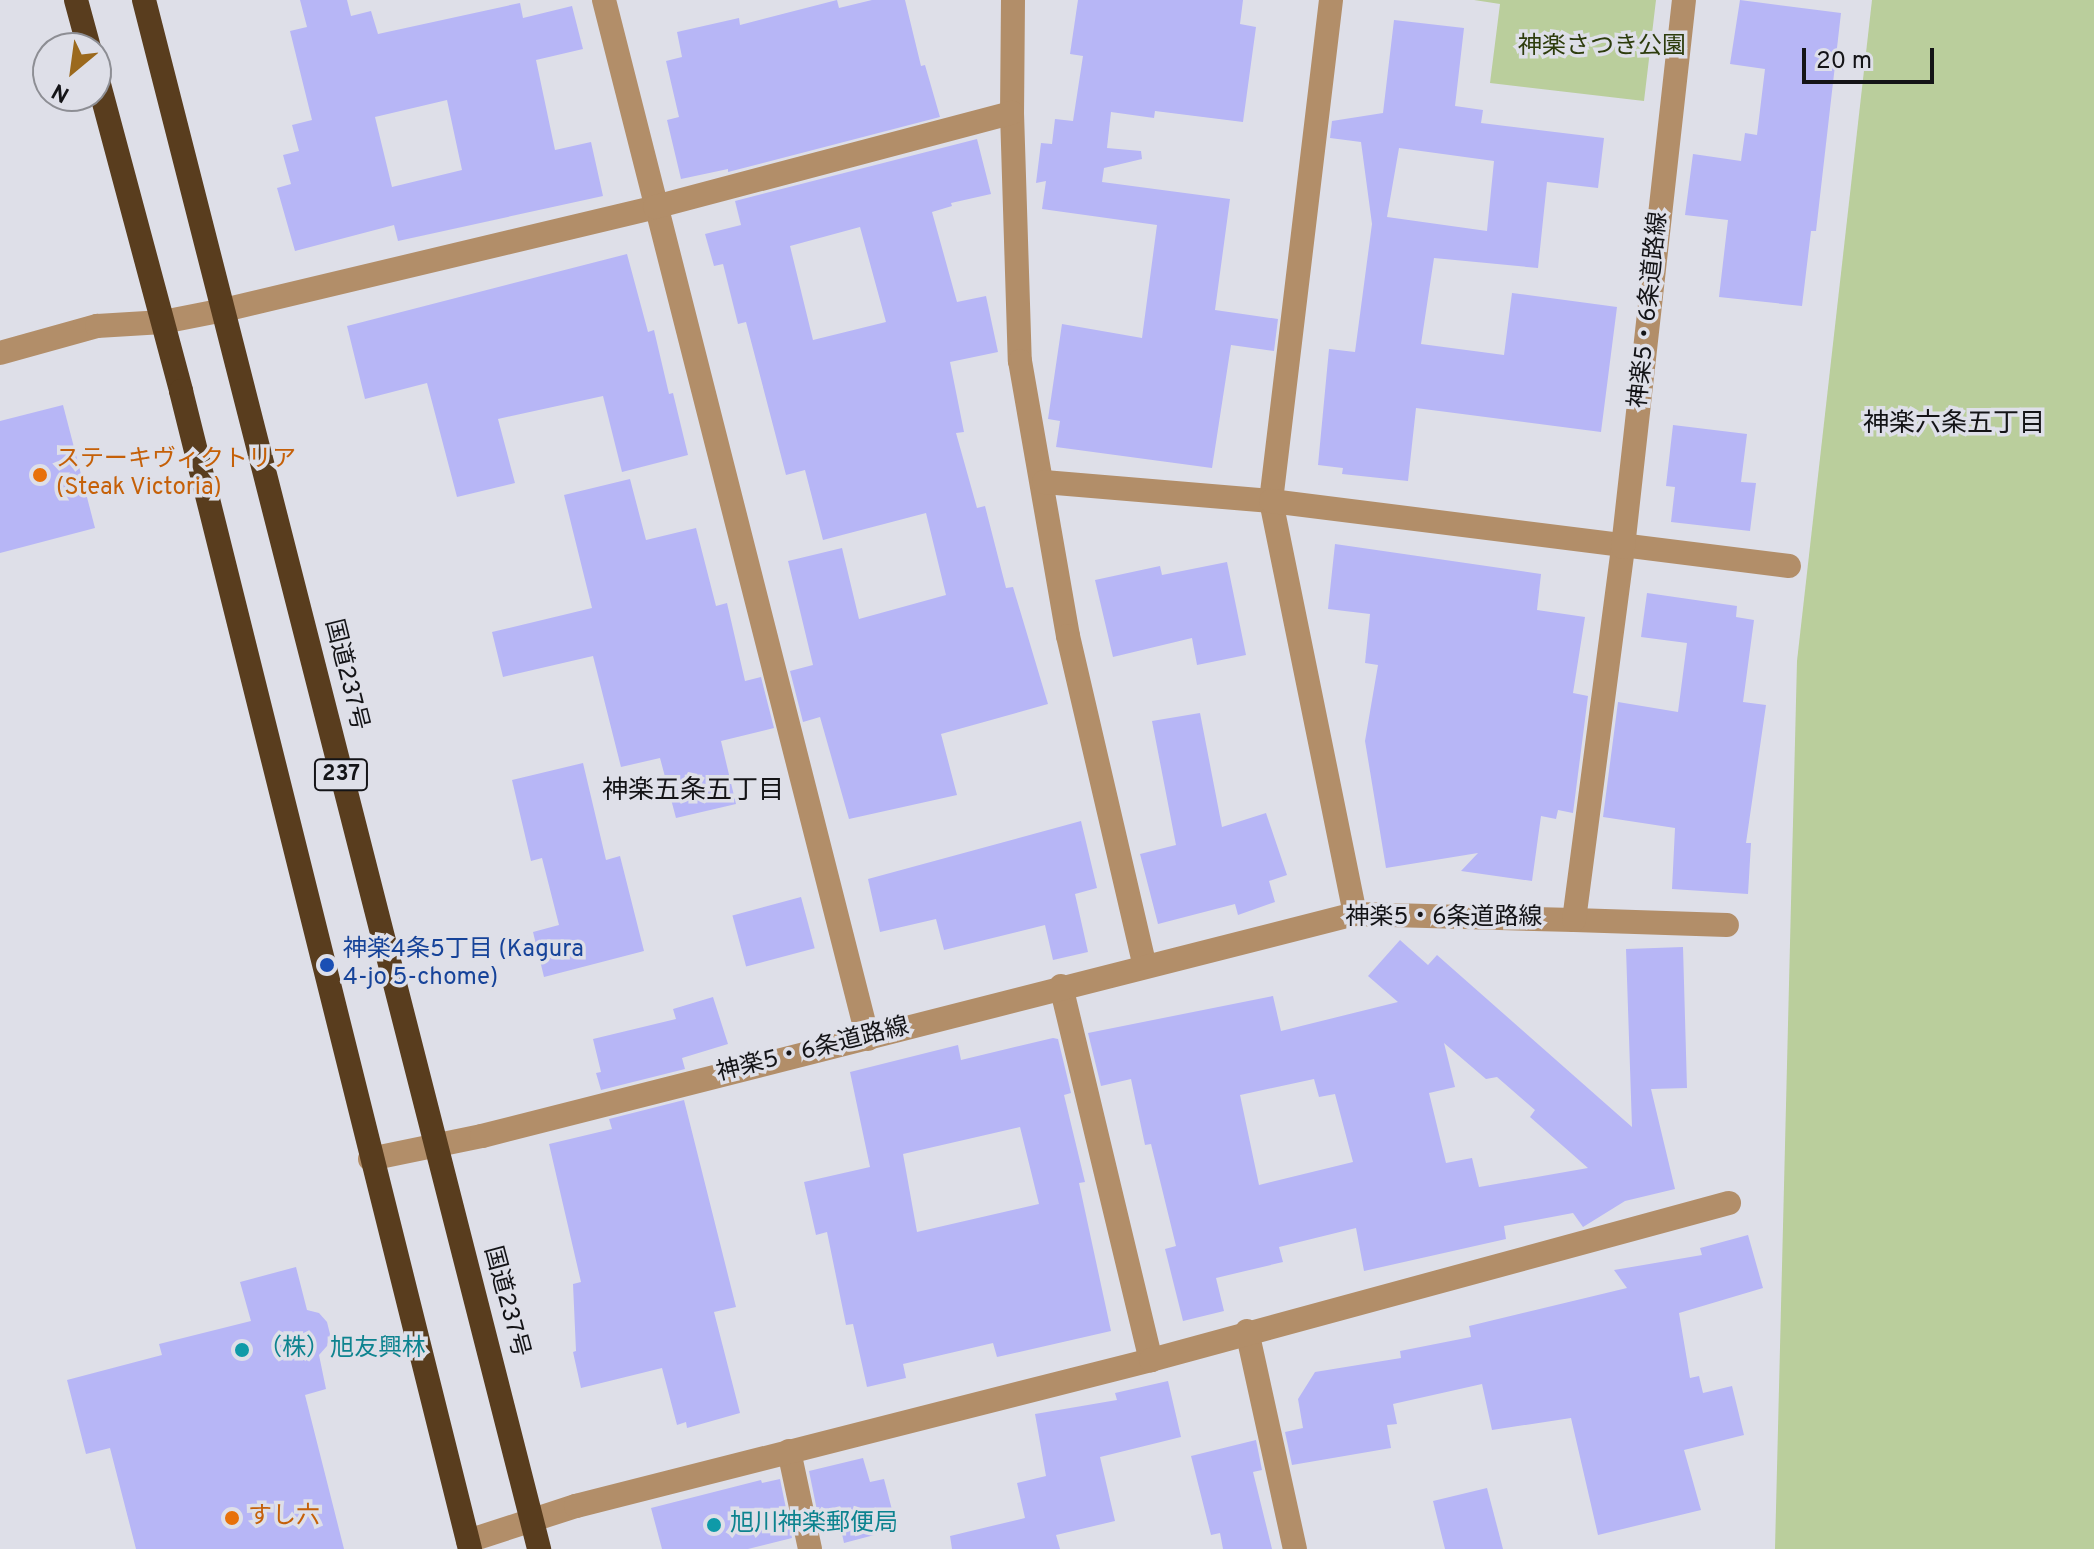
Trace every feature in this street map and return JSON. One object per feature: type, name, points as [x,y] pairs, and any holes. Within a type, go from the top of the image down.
[{"type":"highway","points":[[76,0],[85,32]]},
{"type":"highway","name":"国道237号","points":[[144,0],[434,1147],[539,1549]]},
{"type":"highway","name":"237","points":[[106,112],[327,965],[370,1159],[469,1545]]},
{"type":"street","points":[[604,0],[868,1039]]},
{"type":"street","points":[[1013,0],[1012,113],[1020,361],[1044,482],[1068,636],[1145,966]]},
{"type":"street","points":[[1331,0],[1271,501],[1355,914]]},
{"type":"street","name":"神楽5・6条道路線","points":[[370,1159],[434,1147],[1355,914],[1574,920],[1623,547],[1684,0]]},
{"type":"street","points":[[0,353],[97,326],[163,322],[224,310],[655,207],[1012,113]]},
{"type":"street","points":[[1044,482],[1271,501],[1789,566]]},
{"type":"street","points":[[1574,920],[1727,925]]},
{"type":"street","points":[[1061,986],[1151,1360]]},
{"type":"street","points":[[469,1545],[532,1520],[789,1451],[1151,1360],[1247,1331],[1729,1203]]},
{"type":"street","points":[[1247,1331],[1295,1549]]},
{"type":"street","points":[[789,1451],[810,1549]]},
{"type":"green space","name":"神楽さつき公園","points":[[1474,0],[1656,0],[1644,101],[1490,83],[1500,4]]},
{"type":"green space","points":[[1872,0],[2094,0],[2094,1549],[1775,1549],[1797,661]]},
{"type":"building","points":[[300,0],[347,0],[351,16],[371,11],[378,34],[520,3],[523,18],[572,6],[583,49],[536,60],[555,150],[591,142],[603,196],[398,241],[394,225],[295,251],[277,188],[291,184],[283,155],[299,151],[292,125],[312,120],[290,31],[307,27]],"holes":[[[447,100],[462,170],[392,187],[375,117]]]},
{"type":"building","points":[[837,0],[839,8],[872,0],[905,0],[921,66],[925,65],[940,117],[728,172],[728,169],[681,179],[667,120],[679,117],[666,61],[682,57],[677,32],[739,18],[740,25]]},
{"type":"building","points":[[1078,0],[1243,0],[1240,24],[1256,27],[1243,122],[1155,111],[1154,118],[1111,112],[1107,148],[1141,151],[1142,159],[1104,168],[1102,182],[1230,199],[1215,310],[1278,319],[1274,351],[1231,345],[1212,468],[1056,447],[1060,421],[1048,419],[1062,324],[1142,338],[1157,225],[1042,209],[1046,181],[1036,183],[1041,143],[1052,144],[1055,119],[1073,121],[1083,56],[1070,54]]},
{"type":"building","points":[[1740,0],[1841,13],[1816,231],[1811,231],[1802,306],[1719,297],[1728,220],[1685,215],[1693,154],[1741,161],[1745,133],[1757,135],[1765,69],[1730,64]]},
{"type":"building","points":[[1394,20],[1464,28],[1455,106],[1483,110],[1481,123],[1604,138],[1598,188],[1547,182],[1538,268],[1434,258],[1421,344],[1504,355],[1512,293],[1617,307],[1601,432],[1416,408],[1408,481],[1342,474],[1343,468],[1318,465],[1329,349],[1355,352],[1372,224],[1361,142],[1330,138],[1332,121],[1383,113]],"holes":[[[1399,148],[1494,161],[1487,231],[1387,217]]]},
{"type":"building","points":[[977,139],[991,194],[951,203],[952,206],[932,212],[957,302],[986,296],[998,352],[950,362],[964,432],[956,433],[977,508],[985,506],[1006,588],[1013,587],[1048,704],[941,734],[957,795],[849,819],[820,717],[803,722],[790,671],[813,665],[788,561],[842,548],[859,619],[946,595],[926,513],[823,540],[805,470],[786,475],[746,322],[738,324],[723,264],[714,266],[705,234],[741,225],[735,201]],"holes":[[[860,227],[886,322],[813,340],[790,246]]]},
{"type":"building","points":[[627,254],[648,332],[654,330],[688,455],[622,472],[603,396],[498,419],[515,483],[457,497],[427,383],[365,399],[347,326]]},
{"type":"building","name":"ステーキヴィクトリア (Steak Victoria)","points":[[63,405],[95,528],[0,553],[0,421]]},
{"type":"building","points":[[1673,425],[1747,434],[1741,482],[1756,483],[1750,531],[1671,522],[1675,487],[1666,486]]},
{"type":"building","points":[[630,479],[646,540],[696,528],[716,606],[727,603],[745,681],[761,677],[774,728],[721,741],[736,804],[676,818],[660,758],[621,767],[593,656],[503,677],[492,632],[592,608],[564,495]]},
{"type":"building","points":[[1335,544],[1541,574],[1537,610],[1585,617],[1573,693],[1588,696],[1573,813],[1558,810],[1556,819],[1541,816],[1532,881],[1461,871],[1478,853],[1386,868],[1365,741],[1378,665],[1365,663],[1370,614],[1328,609]]},
{"type":"building","points":[[1227,562],[1246,655],[1197,665],[1192,638],[1113,657],[1095,580],[1160,566],[1162,575]]},
{"type":"building","points":[[1647,593],[1737,606],[1736,617],[1754,620],[1743,702],[1766,705],[1746,843],[1751,843],[1748,894],[1672,889],[1675,828],[1603,817],[1618,702],[1678,712],[1687,643],[1641,637]]},
{"type":"building","points":[[1200,713],[1222,827],[1266,813],[1287,875],[1269,881],[1275,902],[1238,915],[1235,904],[1158,924],[1140,854],[1176,845],[1152,721]]},
{"type":"building","points":[[583,763],[606,860],[620,856],[644,951],[544,977],[533,932],[559,925],[542,858],[531,861],[512,780]]},
{"type":"building","points":[[1081,821],[1097,888],[1075,894],[1088,952],[1053,960],[1045,925],[944,950],[936,919],[880,932],[868,879]]},
{"type":"building","points":[[801,897],[815,948],[746,967],[732,915]]},
{"type":"building","points":[[1400,940],[1428,965],[1437,955],[1632,1127],[1626,949],[1683,947],[1687,1088],[1651,1089],[1675,1189],[1625,1201],[1583,1227],[1573,1213],[1504,1226],[1506,1239],[1364,1271],[1356,1228],[1279,1247],[1283,1262],[1216,1278],[1224,1311],[1183,1321],[1165,1249],[1176,1246],[1151,1144],[1145,1145],[1131,1079],[1101,1086],[1088,1033],[1273,996],[1281,1031],[1398,1002],[1368,976]],"holes":[[[1444,1043],[1486,1079],[1497,1077],[1535,1110],[1530,1117],[1588,1168],[1479,1187],[1472,1158],[1446,1163],[1429,1093],[1455,1087]],[[1314,1079],[1319,1097],[1335,1094],[1353,1162],[1259,1185],[1240,1095]]]},
{"type":"building","points":[[713,997],[728,1044],[682,1058],[685,1069],[601,1090],[596,1073],[601,1072],[593,1039],[676,1019],[673,1009]]},
{"type":"building","points":[[1058,1039],[1071,1093],[1064,1095],[1085,1182],[1079,1183],[1111,1331],[997,1357],[993,1343],[903,1364],[906,1378],[867,1387],[853,1324],[846,1325],[827,1232],[816,1235],[804,1182],[870,1167],[850,1072],[958,1045],[961,1060]],"holes":[[[1020,1127],[1039,1204],[917,1232],[903,1154]]]},
{"type":"building","points":[[684,1100],[736,1307],[714,1312],[740,1413],[687,1428],[686,1422],[677,1425],[662,1368],[581,1388],[573,1352],[576,1351],[573,1284],[581,1282],[549,1144],[612,1129],[609,1119]]},
{"type":"building","points":[[1748,1235],[1763,1288],[1679,1313],[1690,1378],[1699,1376],[1703,1393],[1732,1386],[1744,1435],[1684,1450],[1701,1510],[1598,1535],[1571,1418],[1492,1430],[1482,1384],[1393,1404],[1397,1424],[1387,1425],[1391,1448],[1292,1465],[1285,1432],[1303,1428],[1298,1399],[1315,1372],[1401,1358],[1400,1351],[1471,1337],[1469,1326],[1627,1288],[1614,1270],[1702,1255],[1700,1248]]},
{"type":"building","points":[[296,1267],[307,1310],[319,1313],[327,1322],[330,1334],[327,1346],[319,1355],[326,1389],[305,1395],[344,1549],[136,1549],[110,1448],[86,1454],[67,1380],[162,1355],[159,1344],[251,1321],[240,1282]]},
{"type":"building","points":[[1168,1381],[1181,1437],[1100,1457],[1115,1521],[1056,1535],[1060,1549],[952,1549],[950,1536],[1025,1518],[1017,1483],[1046,1476],[1035,1414],[1117,1400],[1115,1393]]},
{"type":"building","points":[[1256,1440],[1262,1470],[1253,1472],[1272,1549],[1223,1549],[1220,1533],[1211,1535],[1191,1456]]},
{"type":"building","points":[[863,1458],[870,1482],[884,1479],[897,1529],[844,1543],[840,1525],[821,1530],[809,1471]]},
{"type":"building","name":"旭川神楽郵便局","points":[[780,1479],[792,1538],[748,1549],[662,1549],[651,1508],[761,1480],[762,1483]]},
{"type":"building","points":[[1487,1488],[1503,1549],[1445,1549],[1433,1501]]},
{"type":"place","name":"ステーキヴィクトリア (Steak Victoria)","points":[[40,475]]},
{"type":"place","name":"神楽4条5丁目 (Kagura 4-jo 5-chome)","points":[[327,965]]},
{"type":"place","name":"（株）旭友興林","points":[[242,1350]]},
{"type":"place","name":"すし六","points":[[232,1518]]},
{"type":"place","name":"旭川神楽郵便局","points":[[714,1525]]},
{"type":"district","name":"神楽六条五丁目","points":[[1954,425]]},
{"type":"district","name":"神楽五条五丁目","points":[[693,792]]}]
